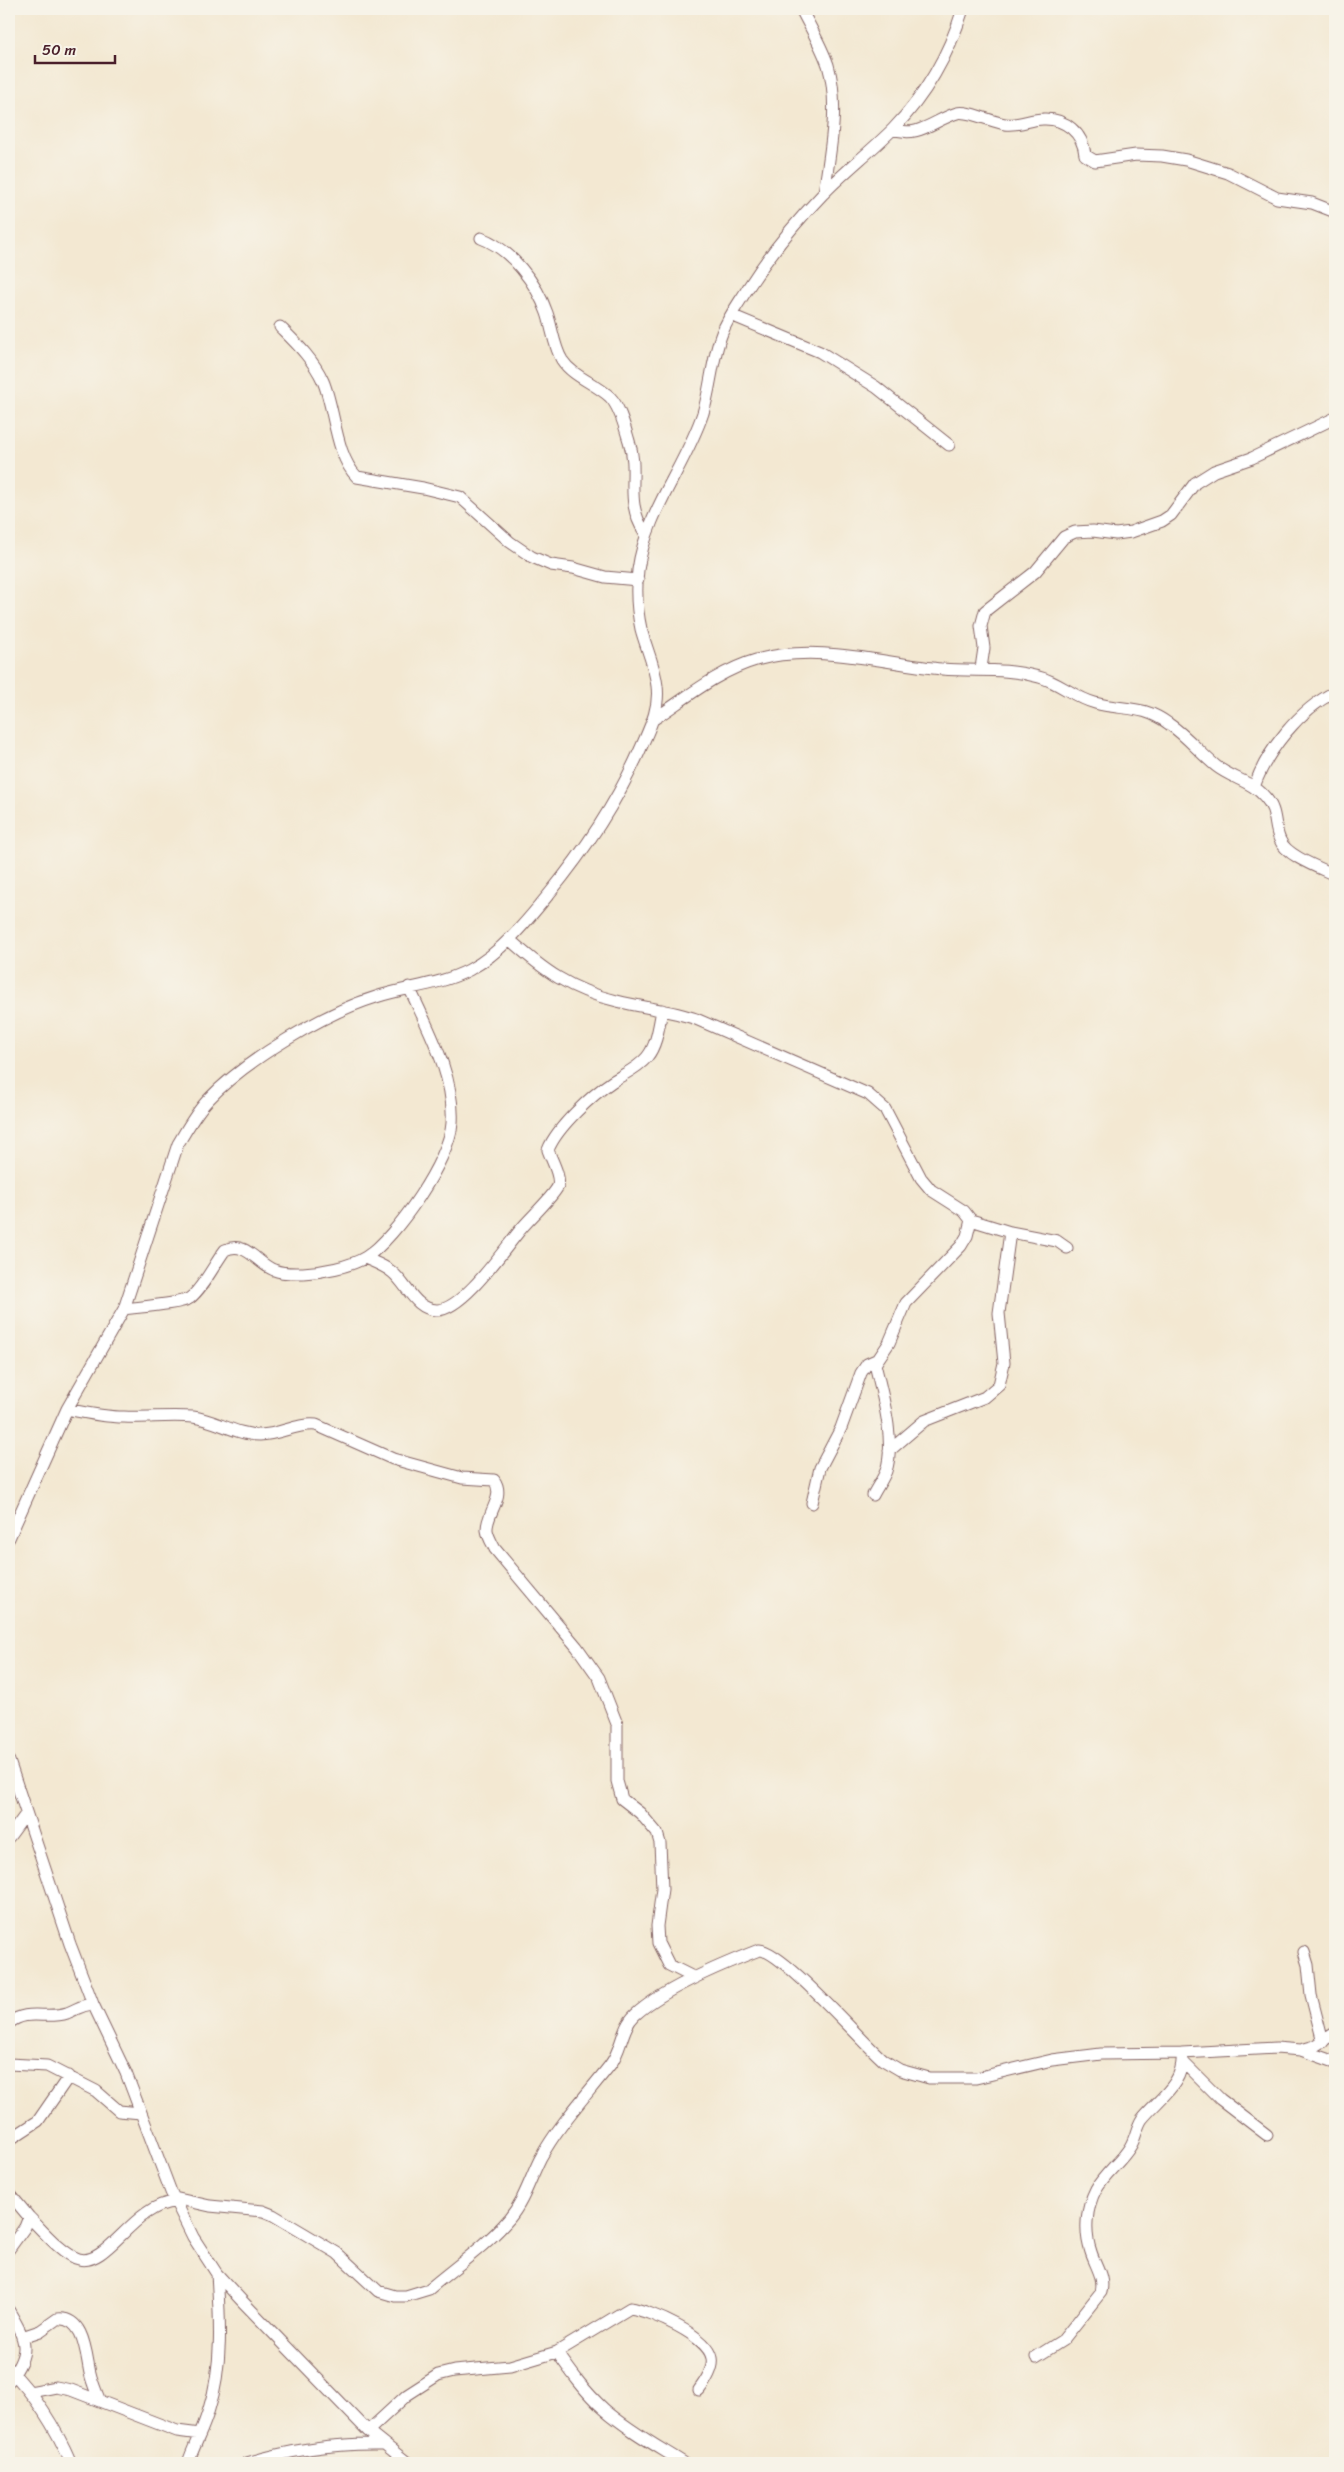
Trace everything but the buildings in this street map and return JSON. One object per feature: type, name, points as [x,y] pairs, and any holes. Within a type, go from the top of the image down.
[{"type":"street","points":[[801,9],[820,45],[833,88],[831,139],[824,193]]},
{"type":"street","points":[[9,1538],[67,1409],[124,1309],[178,1144],[192,1120],[209,1099],[239,1073],[334,1013],[409,987],[454,977],[486,959],[509,938],[551,892],[618,798],[654,718],[658,694],[657,683],[642,630],[638,580],[645,533],[692,441],[710,388],[721,336],[731,315],[758,272],[824,193],[893,129],[910,109],[935,74],[950,48],[963,9]]},
{"type":"street","points":[[893,129],[902,133],[913,132],[934,126],[956,113],[965,112],[1008,124],[1044,119],[1050,120],[1067,125],[1074,130],[1082,139],[1085,155],[1095,161],[1136,155],[1162,156],[1186,160],[1228,173],[1277,198],[1312,203],[1335,212]]},
{"type":"street","points":[[481,238],[498,246],[538,291],[564,363],[582,379],[609,396],[616,404],[633,454],[633,508],[637,520],[645,533]]},
{"type":"street","points":[[731,315],[820,352],[876,387],[949,445]]},
{"type":"street","points":[[280,327],[316,368],[324,382],[347,462],[350,470],[357,477],[423,488],[460,497],[510,542],[532,557],[551,566],[573,568],[605,576],[638,580]]},
{"type":"street","points":[[981,668],[984,648],[981,626],[985,611],[1035,572],[1064,537],[1075,532],[1093,531],[1116,534],[1131,532],[1162,521],[1171,516],[1195,483],[1214,471],[1252,458],[1335,418]]},
{"type":"street","points":[[654,718],[732,669],[756,660],[781,656],[846,655],[944,669],[981,668],[1015,671],[1041,677],[1096,704],[1139,709],[1156,715],[1179,732],[1216,767],[1254,787],[1272,806],[1277,820],[1280,841],[1284,846],[1300,858],[1335,875]]},
{"type":"street","points":[[1254,787],[1262,770],[1289,730],[1315,704],[1335,692]]},
{"type":"street","points":[[509,938],[545,971],[563,981],[616,1001],[681,1014],[712,1024],[770,1053],[821,1072],[868,1094],[885,1109],[908,1158],[931,1190],[964,1211],[971,1220],[1010,1232],[1058,1241],[1067,1248]]},
{"type":"street","points":[[124,1309],[185,1301],[195,1292],[225,1250],[233,1246],[242,1247],[263,1265],[284,1272],[328,1269],[365,1258],[382,1243],[425,1189],[444,1154],[452,1124],[448,1084],[437,1049],[409,987]]},
{"type":"street","points":[[365,1258],[392,1272],[417,1302],[429,1309],[439,1310],[463,1296],[477,1283],[519,1231],[554,1193],[559,1184],[558,1176],[548,1150],[552,1138],[565,1122],[600,1090],[640,1064],[648,1056],[658,1032],[662,1010]]},
{"type":"street","points":[[812,1504],[820,1468],[840,1428],[861,1373],[867,1364],[876,1360],[889,1343],[906,1303],[961,1246],[967,1236],[971,1220]]},
{"type":"street","points":[[888,1451],[924,1421],[985,1397],[999,1385],[1004,1363],[999,1313],[1010,1232]]},
{"type":"street","points":[[873,1495],[886,1472],[888,1451],[886,1408],[875,1364],[876,1360]]},
{"type":"street","points":[[67,1409],[122,1417],[192,1417],[204,1419],[246,1434],[258,1435],[278,1433],[303,1424],[316,1424],[392,1460],[462,1478],[494,1480],[498,1493],[487,1528],[488,1536],[495,1549],[577,1647],[599,1678],[618,1724],[617,1781],[622,1799],[640,1813],[657,1833],[660,1843],[662,1889],[657,1926],[658,1943],[670,1965],[695,1978]]},
{"type":"street","points":[[9,1761],[70,1944],[93,2004],[126,2073],[175,2200],[193,2237],[217,2274],[368,2432],[408,2463]]},
{"type":"street","points":[[9,1837],[26,1814]]},
{"type":"street","points":[[9,2193],[29,2217],[68,2254],[80,2260],[99,2257],[127,2228],[153,2208],[175,2200],[264,2211],[337,2253],[378,2291],[395,2296],[417,2294],[429,2289],[497,2232],[519,2206],[540,2160],[564,2120],[612,2063],[627,2025],[634,2016],[695,1978],[741,1956],[765,1949],[807,1984],[883,2060],[900,2070],[930,2078],[986,2076],[1052,2060],[1101,2054],[1183,2058],[1276,2048],[1301,2050],[1335,2062]]},
{"type":"street","points":[[1304,1952],[1308,1965],[1310,1995],[1323,2042]]},
{"type":"street","points":[[9,2023],[28,2014],[55,2015],[67,2013],[80,2005],[93,2004]]},
{"type":"street","points":[[1301,2050],[1323,2042],[1335,2033]]},
{"type":"street","points":[[1183,2058],[1220,2099],[1267,2135]]},
{"type":"street","points":[[1036,2357],[1063,2340],[1101,2292],[1103,2285],[1090,2252],[1087,2234],[1087,2217],[1090,2203],[1102,2181],[1129,2149],[1142,2120],[1176,2084],[1183,2058]]},
{"type":"street","points":[[9,2064],[48,2066],[102,2096],[120,2111],[141,2113]]},
{"type":"street","points":[[9,2140],[38,2121],[69,2076]]},
{"type":"street","points":[[9,2249],[25,2227],[29,2217]]},
{"type":"street","points":[[188,2463],[210,2407],[219,2354],[220,2325],[217,2274]]},
{"type":"street","points":[[368,2432],[407,2394],[438,2375],[454,2371],[510,2366],[557,2352],[622,2311],[630,2308],[639,2309],[687,2332],[707,2347],[712,2358],[711,2365],[706,2381],[699,2390]]},
{"type":"street","points":[[9,2311],[25,2343],[25,2356],[10,2375],[30,2392],[43,2410],[71,2463]]},
{"type":"street","points":[[22,2336],[40,2331],[57,2319],[69,2321],[77,2330],[87,2349],[90,2372],[99,2399]]},
{"type":"street","points":[[557,2352],[578,2382],[604,2408],[631,2429],[684,2463]]},
{"type":"street","points":[[30,2392],[56,2388],[71,2390],[177,2430],[200,2434]]},
{"type":"street","points":[[248,2463],[296,2450],[352,2444],[383,2444]]}]
